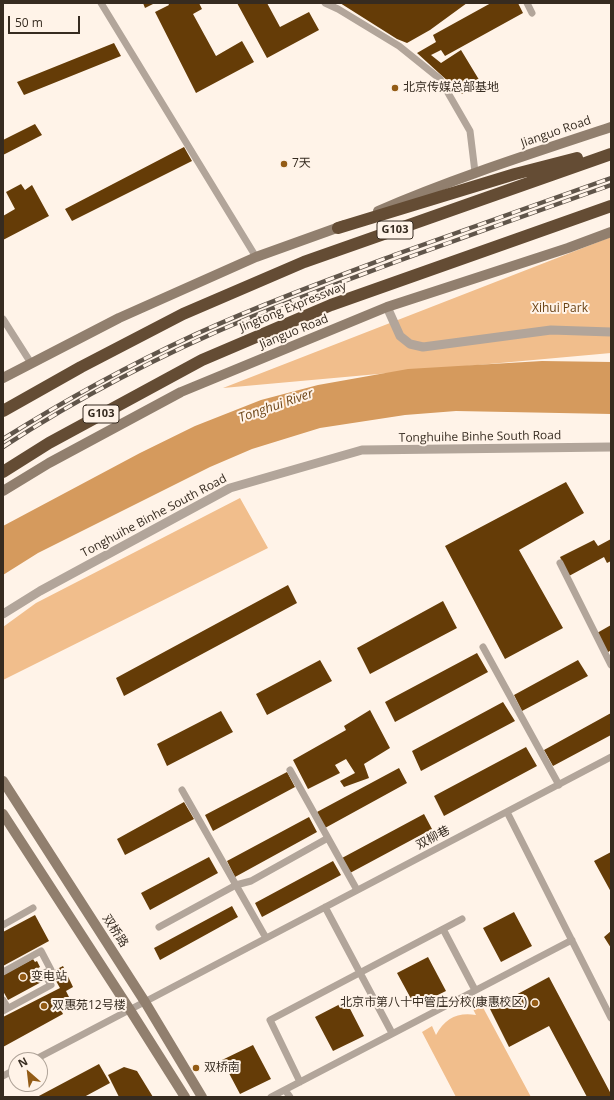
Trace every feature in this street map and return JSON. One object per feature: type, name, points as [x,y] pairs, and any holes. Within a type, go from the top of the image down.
[{"type":"highway","points":[[338,228],[515,174],[611,150]]},
{"type":"highway","name":"G103","points":[[3,411],[81,367],[183,314],[304,262],[611,154]]},
{"type":"highway","name":"Jingtong Expressway","points":[[3,472],[55,440],[202,360],[331,305],[611,206]]},
{"type":"main road","name":"Jianguo Road","points":[[3,378],[119,318],[256,257],[338,228],[418,194],[475,172],[611,127]]},
{"type":"main road","name":"Jianguo Road","points":[[3,491],[49,463],[181,392],[387,308],[568,248],[611,232]]},
{"type":"main road","name":"双桥路","points":[[3,781],[145,1002],[202,1097]]},
{"type":"main road","points":[[3,814],[185,1097]]},
{"type":"street","points":[[101,3],[256,257]]},
{"type":"street","points":[[325,3],[338,9],[399,46],[440,79],[470,131],[475,172]]},
{"type":"street","points":[[527,3],[532,13]]},
{"type":"street","points":[[387,308],[400,336],[410,344],[424,347],[551,330],[611,332]]},
{"type":"street","points":[[3,319],[30,363]]},
{"type":"street","name":"Tonghuihe Binhe South Road","points":[[3,614],[40,591],[230,488],[362,450],[611,447]]},
{"type":"street","points":[[560,563],[611,665]]},
{"type":"street","points":[[483,647],[559,785]]},
{"type":"street","name":"双柳巷","points":[[48,1053],[611,757]]},
{"type":"street","points":[[290,770],[357,890]]},
{"type":"street","points":[[182,790],[266,938]]},
{"type":"street","points":[[507,812],[611,1018]]},
{"type":"street","points":[[159,927],[236,885],[251,881],[328,838]]},
{"type":"street","points":[[325,907],[392,1033]]},
{"type":"street","points":[[3,925],[33,908]]},
{"type":"street","points":[[300,1082],[270,1020],[462,919]]},
{"type":"street","points":[[443,929],[475,990]]},
{"type":"street","points":[[271,1097],[572,940]]},
{"type":"street","points":[[3,972],[41,952],[50,970],[44,973],[51,985],[5,1009],[3,1000]]},
{"type":"street","points":[[285,1090],[290,1097]]},
{"type":"green space","name":"Xihui Park","points":[[611,237],[611,353],[223,388]]},
{"type":"green space","points":[[240,498],[268,548],[3,680],[3,627],[36,603]]},
{"type":"green space","points":[[479,1000],[531,1097],[456,1097],[422,1032],[432,1026],[436,1035],[448,1020],[463,1014],[476,1015],[471,1005]]},
{"type":"water","name":"Tonghui River","points":[[542,361],[611,362],[611,414],[456,411],[405,415],[320,428],[252,449],[210,467],[38,553],[3,575],[3,526],[140,453],[195,426],[261,400],[318,385],[408,369]]},
{"type":"building","points":[[143,3],[155,3],[145,8]]},
{"type":"building","points":[[168,3],[199,3],[202,9],[193,14],[216,56],[242,41],[254,62],[196,93],[155,12],[169,5]]},
{"type":"building","points":[[237,3],[267,3],[280,27],[309,12],[319,30],[267,58]]},
{"type":"building","points":[[340,3],[467,3],[430,30],[407,43],[397,39]]},
{"type":"building","points":[[491,3],[518,3],[523,13],[445,56],[441,50],[431,55],[441,63],[461,50],[481,83],[462,94],[417,53],[436,42],[433,35]]},
{"type":"building","points":[[114,43],[121,56],[24,95],[17,82]]},
{"type":"building","points":[[35,124],[42,135],[3,155],[3,140]]},
{"type":"building","points":[[184,147],[192,161],[72,221],[65,209]]},
{"type":"building","points":[[21,184],[25,190],[32,185],[49,216],[3,240],[3,216],[15,209],[6,192]]},
{"type":"building","points":[[566,482],[584,513],[519,550],[563,628],[505,659],[445,546]]},
{"type":"building","points":[[611,539],[611,561],[607,563],[604,557],[569,576],[560,557],[594,540],[598,546]]},
{"type":"building","points":[[288,585],[297,603],[124,696],[116,678]]},
{"type":"building","points":[[443,601],[457,628],[370,674],[357,648]]},
{"type":"building","points":[[611,625],[611,650],[607,653],[597,633]]},
{"type":"building","points":[[477,653],[488,672],[395,722],[385,702]]},
{"type":"building","points":[[320,660],[332,681],[267,715],[256,694]]},
{"type":"building","points":[[578,660],[588,676],[522,711],[514,695]]},
{"type":"building","points":[[503,702],[515,721],[421,771],[412,751]]},
{"type":"building","points":[[370,710],[390,748],[364,764],[369,778],[344,787],[340,781],[355,773],[346,759],[335,765],[340,773],[308,789],[293,760],[346,730],[344,726]]},
{"type":"building","points":[[221,711],[233,732],[167,766],[157,744]]},
{"type":"building","points":[[611,713],[611,735],[553,766],[544,750]]},
{"type":"building","points":[[526,747],[537,766],[444,816],[434,796]]},
{"type":"building","points":[[399,768],[407,783],[325,828],[317,812]]},
{"type":"building","points":[[287,772],[295,787],[213,831],[205,815]]},
{"type":"building","points":[[184,802],[194,819],[125,855],[117,839]]},
{"type":"building","points":[[424,814],[432,829],[350,873],[342,858]]},
{"type":"building","points":[[309,817],[317,832],[235,877],[227,861]]},
{"type":"building","points":[[611,852],[611,892],[594,861]]},
{"type":"building","points":[[209,857],[218,873],[150,910],[141,893]]},
{"type":"building","points":[[333,861],[341,875],[262,917],[255,903]]},
{"type":"building","points":[[232,906],[238,917],[160,960],[154,948]]},
{"type":"building","points":[[514,912],[532,946],[501,962],[483,928]]},
{"type":"building","points":[[35,915],[49,941],[3,966],[3,932]]},
{"type":"building","points":[[611,931],[611,948],[604,937]]},
{"type":"building","points":[[428,957],[446,991],[415,1006],[397,973]]},
{"type":"building","name":"变电站","points":[[33,959],[35,962],[37,961],[40,967],[38,968],[45,980],[8,1000],[3,991],[3,975]]},
{"type":"building","name":"双惠苑12号楼","points":[[63,966],[73,987],[66,991],[69,997],[64,1000],[67,1004],[60,1008],[63,1014],[3,1047],[3,1017],[60,988],[51,972]]},
{"type":"building","points":[[549,977],[611,1094],[611,1097],[587,1097],[549,1026],[509,1047],[490,1009]]},
{"type":"building","points":[[346,1001],[364,1036],[333,1051],[315,1017]]},
{"type":"building","points":[[253,1045],[271,1079],[240,1094],[222,1060]]},
{"type":"building","points":[[99,1064],[110,1083],[84,1097],[37,1097]]},
{"type":"building","points":[[124,1067],[137,1071],[153,1097],[119,1097],[108,1075]]},
{"type":"railway","points":[[3,439],[50,410],[122,371],[196,334],[246,312],[397,254],[611,178]]},
{"type":"railway","points":[[3,447],[63,410],[124,376],[187,345],[251,317],[344,281],[611,185]]},
{"type":"place","name":"北京传媒总部基地","points":[[395,88]]},
{"type":"place","name":"7天","points":[[284,164]]},
{"type":"place","name":"变电站","points":[[23,977]]},
{"type":"place","name":"北京市第八十中管庄分校(康惠校区)","points":[[535,1003]]},
{"type":"place","name":"双惠苑12号楼","points":[[44,1006]]},
{"type":"place","name":"双桥南","points":[[196,1068]]}]
